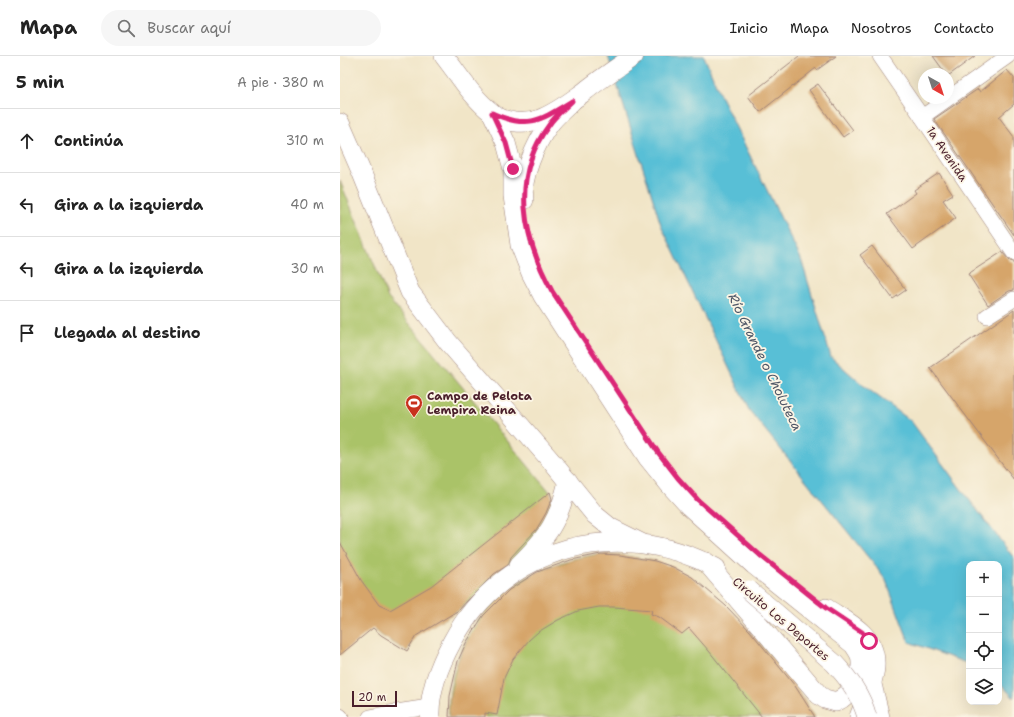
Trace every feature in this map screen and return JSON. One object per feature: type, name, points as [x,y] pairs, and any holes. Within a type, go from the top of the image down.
[{"type":"main road","points":[[444,56],[479,100],[492,113],[506,143],[513,169],[513,196],[520,245],[531,273],[543,296],[648,458],[669,484],[689,506],[754,565],[854,645],[860,655],[861,665],[859,676],[846,696],[836,702],[825,699],[819,695],[706,562]]},
{"type":"main road","points":[[492,113],[507,120],[522,122],[539,120],[578,96],[634,56]]},
{"type":"main road","points":[[578,96],[549,124],[534,149],[527,171],[523,197],[530,243],[540,270],[552,291],[649,439],[678,478],[698,500],[760,555],[826,608],[862,632],[869,641],[875,660],[875,670],[873,680],[859,717]]},
{"type":"main road","points":[[340,123],[410,292],[448,342],[568,481],[595,515],[611,528],[641,543]]},
{"type":"main road","points":[[503,581],[548,533],[558,517],[568,481]]},
{"type":"main road","name":"Circuito Los Deportes","points":[[430,712],[444,657],[459,628],[479,603],[503,581],[534,562],[568,549],[604,542],[641,543],[685,553],[706,562],[736,580],[834,663],[858,692],[867,717]]},
{"type":"street","name":"1a Avenida","points":[[880,56],[1014,254]]},
{"type":"street","points":[[922,117],[1008,56]]},
{"type":"street","points":[[987,316],[1014,299]]},
{"type":"street","points":[[873,680],[882,717]]},
{"type":"street","points":[[370,717],[390,712],[430,712]]},
{"type":"green space","name":"Campo de Pelota Lempira Reina","points":[[340,181],[388,298],[550,492],[555,509],[521,556],[459,610],[416,635],[407,651],[381,635],[368,623],[340,583]]},
{"type":"green space","points":[[600,554],[620,555],[655,561],[750,631],[795,686],[815,717],[449,717],[449,699],[452,682],[463,647],[482,615],[494,602],[507,590],[528,576],[575,558]]},
{"type":"water","name":"Río Grande o Choluteca","points":[[608,56],[704,56],[722,99],[801,259],[831,357],[864,386],[911,421],[1014,558],[1014,698],[1002,685],[1002,561],[966,561],[966,663],[909,642],[885,578],[749,410],[661,225]]},
{"type":"building","points":[[799,56],[836,56],[817,70],[816,68],[760,112],[748,96]]},
{"type":"building","points":[[933,56],[975,56],[954,72],[954,68],[942,68]]},
{"type":"building","points":[[1007,70],[1014,78],[1014,104],[999,117],[1014,137],[1014,235],[934,119],[978,89],[980,92]]},
{"type":"building","points":[[818,84],[853,130],[843,137],[809,90]]},
{"type":"building","points":[[939,173],[953,194],[943,200],[956,218],[913,249],[887,214],[916,193],[914,190]]},
{"type":"building","points":[[872,246],[906,290],[893,299],[860,255]]},
{"type":"building","points":[[1002,252],[1010,261],[1014,262],[1014,290],[1009,291],[988,305],[968,274]]},
{"type":"building","points":[[1014,310],[1014,480],[930,368]]},
{"type":"building","points":[[550,492],[552,499],[546,513],[536,530],[511,557],[508,565],[494,574],[459,610],[416,636],[407,651],[381,635],[373,628],[340,655],[340,542],[361,580],[379,605],[390,610],[431,586]]},
{"type":"building","points":[[601,554],[620,555],[655,561],[673,567],[692,577],[726,606],[750,631],[795,686],[815,717],[762,717],[689,628],[682,634],[659,617],[651,614],[652,610],[599,607],[578,611],[558,620],[538,632],[529,640],[513,659],[504,678],[497,715],[485,713],[485,717],[449,717],[450,696],[458,661],[466,643],[483,616],[509,590],[537,572],[571,560]]},
{"type":"place","name":"Campo de Pelota Lempira Reina","points":[[414,418]]},
{"type":"route","points":[[513,169],[506,143],[492,113],[507,120],[522,122],[539,120],[572,101],[549,124],[534,149],[527,171],[523,197],[530,243],[540,270],[552,291],[658,452],[678,478],[698,500],[760,555],[826,608],[862,632],[869,641]]}]
